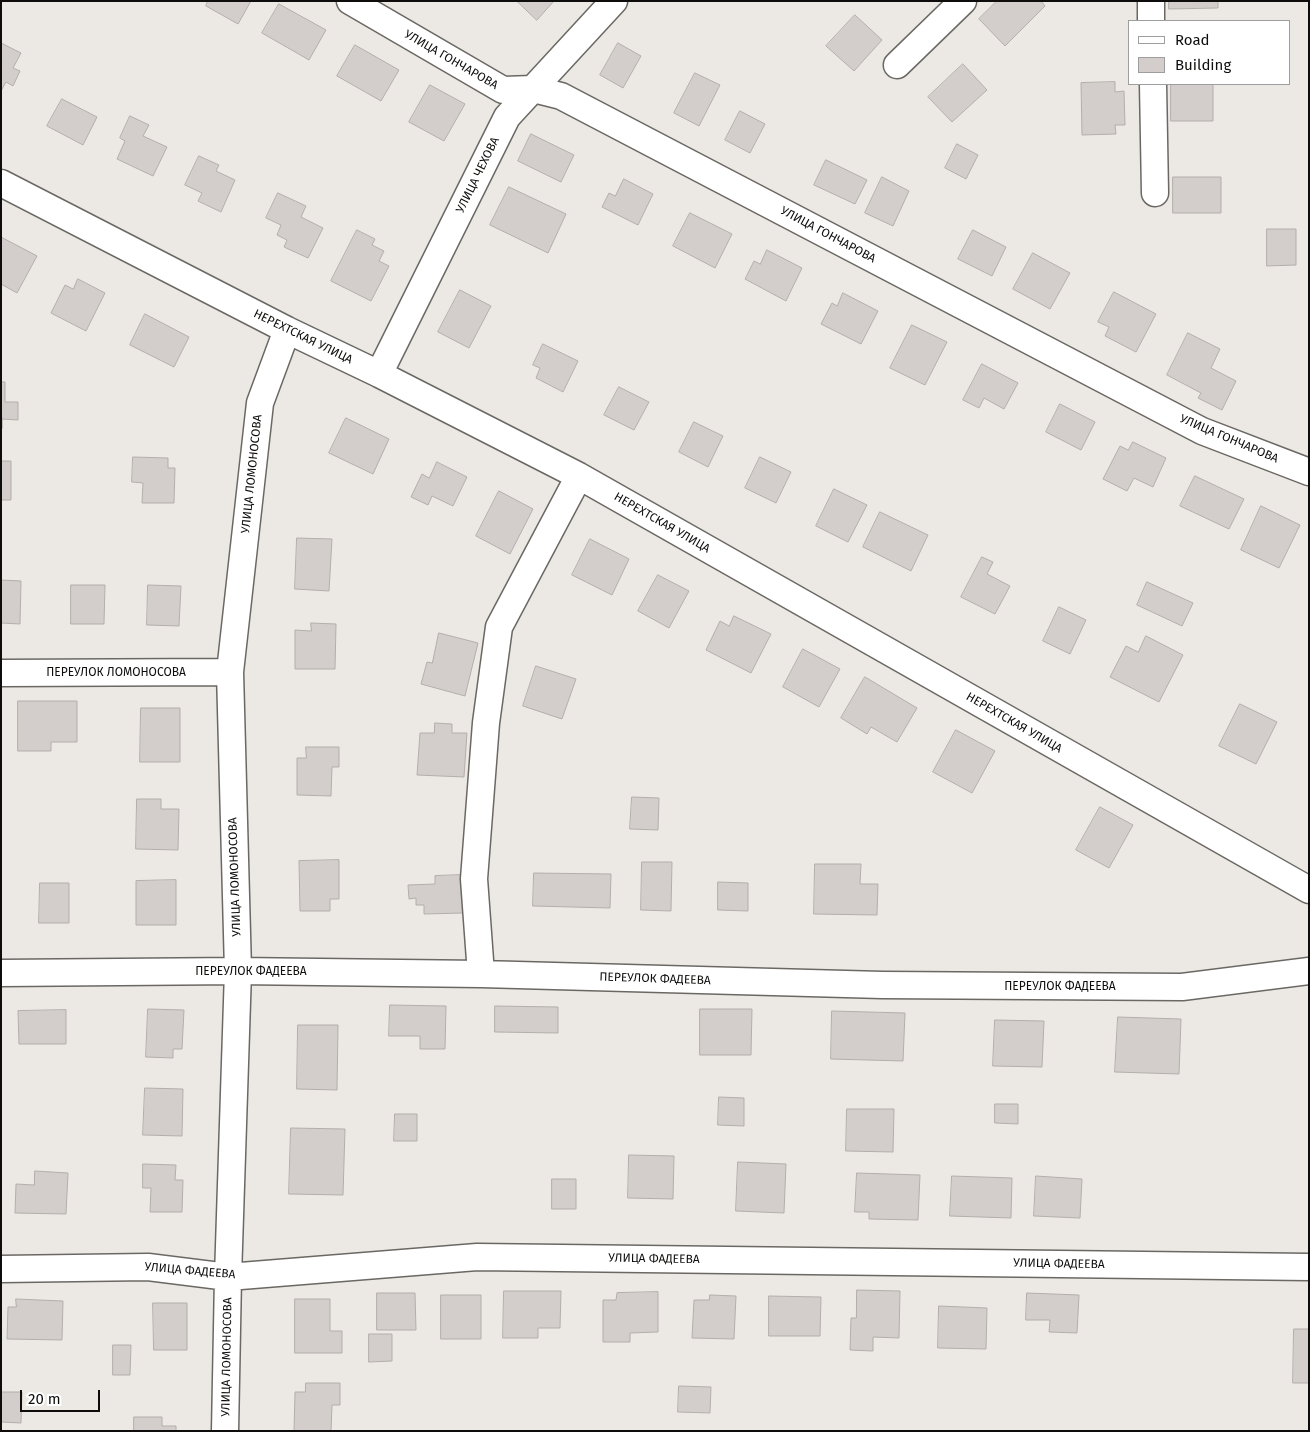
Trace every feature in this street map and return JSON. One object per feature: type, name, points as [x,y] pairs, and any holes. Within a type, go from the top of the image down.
[{"type":"street","name":"УЛИЦА ГОНЧАРОВА","points":[[350,1],[503,90],[534,89],[561,96],[1202,431],[1309,472]]},
{"type":"street","name":"УЛИЦА ЧЕХОВА","points":[[379,374],[507,117],[614,1]]},
{"type":"street","points":[[897,65],[963,1]]},
{"type":"street","points":[[1151,1],[1151,20]]},
{"type":"street","points":[[1153,85],[1155,193]]},
{"type":"street","name":"НЕРЕХТСКАЯ УЛИЦА","points":[[1,183],[287,330],[379,374],[579,476],[1309,890]]},
{"type":"street","name":"УЛИЦА ЛОМОНОСОВА","points":[[225,1431],[238,972],[230,672],[260,403],[287,330]]},
{"type":"street","points":[[481,974],[474,880],[486,723],[499,627],[579,476]]},
{"type":"street","name":"ПЕРЕУЛОК ЛОМОНОСОВА","points":[[1,673],[230,672]]},
{"type":"street","name":"ПЕРЕУЛОК ФАДЕЕВА","points":[[1,973],[481,974],[882,986],[1182,987],[1309,972]]},
{"type":"street","name":"УЛИЦА ФАДЕЕВА","points":[[1,1269],[148,1267],[228,1277],[477,1256],[1309,1267]]},
{"type":"building","points":[[208,1],[251,1],[238,24],[206,6]]},
{"type":"building","points":[[517,1],[554,1],[537,20]]},
{"type":"building","points":[[997,1],[1041,1],[1045,6],[1005,46],[979,19]]},
{"type":"building","points":[[1169,1],[1218,1],[1218,8],[1169,9]]},
{"type":"building","points":[[279,4],[326,30],[309,60],[262,33]]},
{"type":"building","points":[[855,15],[882,40],[854,71],[826,46]]},
{"type":"building","points":[[1,43],[21,53],[13,68],[20,71],[13,86],[6,82],[1,91]]},
{"type":"building","points":[[618,43],[641,56],[623,88],[600,75]]},
{"type":"building","points":[[355,45],[399,70],[381,101],[337,76]]},
{"type":"building","points":[[963,64],[987,90],[952,122],[928,97]]},
{"type":"building","points":[[695,73],[720,85],[699,126],[674,113]]},
{"type":"building","points":[[1115,82],[1115,92],[1124,91],[1125,125],[1115,125],[1116,134],[1082,135],[1081,83]]},
{"type":"building","points":[[430,85],[465,104],[444,141],[409,122]]},
{"type":"building","points":[[1171,85],[1213,85],[1213,121],[1171,121]]},
{"type":"building","points":[[62,99],[97,117],[83,145],[47,126]]},
{"type":"building","points":[[740,111],[765,124],[750,153],[725,140]]},
{"type":"building","points":[[130,116],[149,125],[143,136],[167,147],[153,176],[117,159],[125,141],[120,138]]},
{"type":"building","points":[[531,134],[574,155],[561,182],[518,161]]},
{"type":"building","points":[[957,144],[978,155],[966,179],[945,168]]},
{"type":"building","points":[[199,156],[219,165],[216,171],[235,180],[221,212],[198,201],[202,193],[185,185]]},
{"type":"building","points":[[826,160],[867,180],[855,204],[814,185]]},
{"type":"building","points":[[882,177],[909,191],[893,226],[865,213]]},
{"type":"building","points":[[1173,177],[1221,177],[1221,213],[1173,213]]},
{"type":"building","points":[[624,179],[653,194],[638,225],[602,207],[609,193],[615,196]]},
{"type":"building","points":[[509,187],[566,214],[548,253],[490,225]]},
{"type":"building","points":[[278,193],[306,206],[301,217],[323,228],[308,258],[284,247],[287,240],[277,235],[281,225],[266,218]]},
{"type":"building","points":[[690,213],[732,234],[715,268],[673,246]]},
{"type":"building","points":[[1267,229],[1296,229],[1296,265],[1267,266]]},
{"type":"building","points":[[357,230],[375,239],[372,245],[384,251],[379,261],[389,266],[371,301],[331,281]]},
{"type":"building","points":[[973,230],[1006,247],[992,276],[958,259]]},
{"type":"building","points":[[1,237],[37,256],[17,293],[1,284]]},
{"type":"building","points":[[767,250],[802,268],[786,301],[745,279],[754,261],[760,264]]},
{"type":"building","points":[[1033,253],[1070,273],[1050,309],[1013,289]]},
{"type":"building","points":[[78,279],[105,293],[86,331],[51,313],[65,285],[73,289]]},
{"type":"building","points":[[460,290],[491,306],[469,348],[438,332]]},
{"type":"building","points":[[1114,292],[1156,314],[1136,352],[1105,336],[1109,327],[1098,322]]},
{"type":"building","points":[[843,293],[878,311],[861,344],[821,324],[832,303],[837,306]]},
{"type":"building","points":[[145,314],[189,337],[174,367],[130,345]]},
{"type":"building","points":[[912,325],[947,342],[925,385],[890,368]]},
{"type":"building","points":[[1188,333],[1220,349],[1211,368],[1236,381],[1222,410],[1198,398],[1201,393],[1167,375]]},
{"type":"building","points":[[543,344],[578,361],[563,392],[536,378],[540,368],[533,365]]},
{"type":"building","points":[[982,364],[1018,383],[1004,409],[984,398],[979,408],[963,400]]},
{"type":"building","points":[[1,382],[5,382],[5,402],[18,402],[18,420],[2,419],[2,428]]},
{"type":"building","points":[[619,387],[649,402],[634,430],[604,415]]},
{"type":"building","points":[[1060,404],[1095,422],[1081,450],[1046,432]]},
{"type":"building","points":[[346,418],[389,439],[373,474],[329,453]]},
{"type":"building","points":[[694,422],[723,436],[708,467],[679,452]]},
{"type":"building","points":[[1133,442],[1166,458],[1153,487],[1134,478],[1127,491],[1103,479],[1120,446],[1128,450]]},
{"type":"building","points":[[133,457],[168,458],[168,468],[175,468],[174,503],[142,503],[143,483],[132,482]]},
{"type":"building","points":[[760,457],[791,472],[776,503],[745,488]]},
{"type":"building","points":[[1,461],[11,461],[11,500],[1,500]]},
{"type":"building","points":[[437,462],[467,477],[453,506],[432,496],[428,505],[411,497],[422,474],[429,478]]},
{"type":"building","points":[[1195,476],[1244,499],[1229,529],[1180,506]]},
{"type":"building","points":[[834,489],[867,505],[848,542],[816,526]]},
{"type":"building","points":[[499,491],[533,509],[510,554],[476,536]]},
{"type":"building","points":[[1261,506],[1300,525],[1279,568],[1241,550]]},
{"type":"building","points":[[880,512],[928,535],[911,571],[863,547]]},
{"type":"building","points":[[297,538],[332,539],[329,591],[295,589]]},
{"type":"building","points":[[590,539],[629,559],[612,595],[572,575]]},
{"type":"building","points":[[982,557],[993,562],[987,574],[1010,586],[995,614],[961,597]]},
{"type":"building","points":[[658,575],[689,591],[669,628],[638,611]]},
{"type":"building","points":[[1,580],[21,581],[20,624],[1,623]]},
{"type":"building","points":[[1147,582],[1193,603],[1182,626],[1137,605]]},
{"type":"building","points":[[71,585],[105,585],[104,624],[71,624]]},
{"type":"building","points":[[148,585],[181,586],[179,626],[147,625]]},
{"type":"building","points":[[1059,607],[1086,620],[1070,654],[1043,641]]},
{"type":"building","points":[[734,616],[771,634],[751,673],[706,650],[720,621],[729,626]]},
{"type":"building","points":[[311,623],[336,624],[335,669],[295,669],[295,630],[311,631]]},
{"type":"building","points":[[439,633],[478,643],[465,696],[421,684],[427,662],[432,663]]},
{"type":"building","points":[[1146,636],[1183,655],[1159,702],[1110,677],[1126,646],[1138,652]]},
{"type":"building","points":[[803,649],[840,669],[819,707],[783,687]]},
{"type":"building","points":[[536,666],[576,679],[562,719],[523,706]]},
{"type":"building","points":[[865,677],[917,708],[897,742],[871,727],[867,734],[841,718]]},
{"type":"building","points":[[18,701],[77,701],[77,742],[51,742],[51,751],[18,751]]},
{"type":"building","points":[[1240,704],[1277,722],[1256,764],[1219,746]]},
{"type":"building","points":[[141,708],[180,708],[180,762],[140,762]]},
{"type":"building","points":[[435,723],[452,724],[452,733],[467,733],[464,777],[417,775],[420,733],[434,733]]},
{"type":"building","points":[[956,730],[995,751],[972,793],[933,772]]},
{"type":"building","points":[[306,747],[339,747],[339,767],[332,767],[331,796],[297,795],[297,758],[306,758]]},
{"type":"building","points":[[632,797],[659,798],[658,830],[630,829]]},
{"type":"building","points":[[137,799],[161,799],[161,809],[179,809],[178,850],[136,849]]},
{"type":"building","points":[[1100,807],[1133,825],[1109,868],[1076,850]]},
{"type":"building","points":[[339,860],[339,899],[330,899],[330,911],[300,911],[299,861]]},
{"type":"building","points":[[642,862],[672,862],[671,911],[641,910]]},
{"type":"building","points":[[815,864],[861,864],[860,884],[878,884],[877,915],[814,914]]},
{"type":"building","points":[[534,873],[611,874],[610,908],[533,906]]},
{"type":"building","points":[[461,875],[463,913],[424,914],[424,905],[416,905],[416,898],[409,899],[408,885],[435,884],[435,876]]},
{"type":"building","points":[[176,880],[176,925],[136,925],[136,881]]},
{"type":"building","points":[[718,882],[748,883],[748,911],[718,910]]},
{"type":"building","points":[[40,883],[69,883],[69,923],[39,923]]},
{"type":"building","points":[[390,1005],[446,1006],[445,1049],[420,1049],[420,1036],[389,1036]]},
{"type":"building","points":[[495,1006],[558,1007],[558,1033],[495,1032]]},
{"type":"building","points":[[148,1009],[184,1010],[182,1049],[173,1049],[173,1058],[146,1057]]},
{"type":"building","points":[[700,1009],[752,1009],[751,1055],[700,1055]]},
{"type":"building","points":[[66,1010],[66,1044],[19,1044],[18,1011]]},
{"type":"building","points":[[832,1011],[905,1013],[903,1061],[831,1059]]},
{"type":"building","points":[[1118,1017],[1181,1019],[1179,1074],[1115,1072]]},
{"type":"building","points":[[995,1020],[1044,1021],[1042,1067],[993,1066]]},
{"type":"building","points":[[298,1025],[338,1025],[337,1090],[297,1089]]},
{"type":"building","points":[[145,1088],[183,1089],[182,1136],[143,1135]]},
{"type":"building","points":[[719,1097],[744,1098],[744,1126],[718,1125]]},
{"type":"building","points":[[995,1104],[1018,1104],[1018,1124],[995,1123]]},
{"type":"building","points":[[847,1109],[894,1109],[893,1152],[846,1151]]},
{"type":"building","points":[[395,1114],[417,1114],[417,1141],[394,1141]]},
{"type":"building","points":[[291,1128],[345,1129],[343,1195],[289,1194]]},
{"type":"building","points":[[629,1155],[674,1156],[673,1199],[628,1198]]},
{"type":"building","points":[[738,1162],[786,1164],[784,1213],[736,1211]]},
{"type":"building","points":[[143,1164],[176,1165],[175,1180],[183,1180],[182,1212],[150,1212],[151,1188],[143,1188]]},
{"type":"building","points":[[35,1171],[68,1173],[66,1214],[15,1213],[16,1184],[34,1185]]},
{"type":"building","points":[[857,1173],[920,1175],[918,1220],[869,1219],[869,1212],[855,1212]]},
{"type":"building","points":[[952,1176],[1012,1178],[1011,1218],[950,1216]]},
{"type":"building","points":[[1036,1176],[1082,1179],[1080,1218],[1034,1216]]},
{"type":"building","points":[[552,1179],[576,1179],[576,1209],[552,1209]]},
{"type":"building","points":[[857,1290],[900,1291],[899,1338],[873,1337],[873,1351],[850,1350],[851,1318],[856,1318]]},
{"type":"building","points":[[504,1291],[561,1291],[560,1328],[538,1328],[538,1338],[503,1338]]},
{"type":"building","points":[[658,1292],[658,1332],[630,1333],[630,1342],[603,1342],[603,1300],[616,1300],[617,1293]]},
{"type":"building","points":[[377,1293],[415,1293],[416,1330],[377,1330]]},
{"type":"building","points":[[1027,1293],[1079,1295],[1077,1333],[1049,1332],[1050,1320],[1026,1320]]},
{"type":"building","points":[[441,1295],[481,1295],[481,1339],[441,1339]]},
{"type":"building","points":[[710,1295],[736,1296],[734,1339],[692,1338],[694,1300],[709,1300]]},
{"type":"building","points":[[769,1296],[821,1297],[820,1336],[769,1336]]},
{"type":"building","points":[[16,1299],[63,1301],[62,1340],[7,1339],[8,1307],[16,1307]]},
{"type":"building","points":[[295,1299],[330,1299],[330,1331],[342,1331],[342,1353],[295,1353]]},
{"type":"building","points":[[153,1303],[187,1303],[187,1350],[154,1350]]},
{"type":"building","points":[[939,1306],[987,1308],[986,1349],[938,1348]]},
{"type":"building","points":[[1294,1329],[1309,1329],[1309,1383],[1293,1383]]},
{"type":"building","points":[[369,1334],[392,1334],[392,1361],[369,1362]]},
{"type":"building","points":[[113,1345],[131,1345],[130,1375],[113,1375]]},
{"type":"building","points":[[306,1383],[340,1383],[340,1405],[332,1405],[331,1431],[294,1431],[295,1392],[305,1392]]},
{"type":"building","points":[[679,1386],[711,1387],[710,1413],[678,1412]]},
{"type":"building","points":[[1,1392],[22,1392],[21,1423],[1,1422]]},
{"type":"building","points":[[134,1417],[162,1417],[162,1426],[176,1426],[176,1431],[134,1431]]}]
